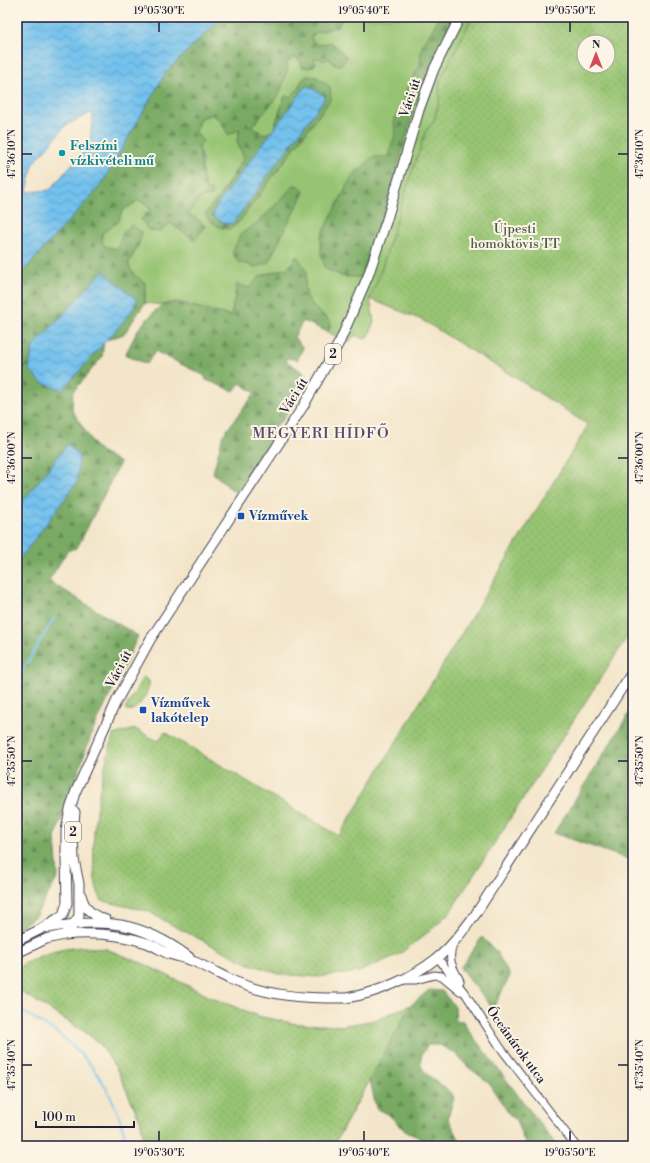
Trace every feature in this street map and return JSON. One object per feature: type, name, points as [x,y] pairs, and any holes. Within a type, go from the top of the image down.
[{"type":"main road","name":"Váci út","points":[[17,941],[41,929],[63,915],[67,903],[66,858],[69,813],[75,793],[98,739],[116,702],[150,640],[304,405],[323,374],[340,341],[368,276],[387,219],[419,110],[434,69],[460,17]]},
{"type":"main road","points":[[17,953],[46,939],[64,934],[88,933],[130,938],[149,944],[169,954],[194,961],[236,981],[270,993],[308,998],[346,998],[372,991],[401,980],[438,958],[454,941],[484,902],[633,671]]},
{"type":"main road","name":"Váci út","points":[[75,923],[79,916],[80,908],[74,859],[73,833],[74,814],[81,781]]},
{"type":"main road","points":[[67,882],[75,923],[88,933]]},
{"type":"main road","points":[[78,884],[82,901],[93,915],[112,923],[138,929],[156,936],[173,945],[194,961]]},
{"type":"main road","points":[[64,934],[75,923]]},
{"type":"main road","points":[[41,929],[75,923],[112,923]]},
{"type":"street","points":[[454,941],[451,951],[452,967],[467,996]]},
{"type":"street","name":"Óceánárok utca","points":[[438,958],[467,996],[500,1047],[576,1146]]},
{"type":"street","points":[[401,980],[416,980],[434,975],[442,976],[467,996]]},
{"type":"green space","points":[[222,17],[342,17],[338,27],[317,32],[311,36],[313,42],[318,45],[331,42],[347,57],[341,65],[334,65],[331,60],[327,59],[324,61],[319,58],[314,59],[316,64],[310,68],[302,67],[300,60],[294,57],[286,63],[288,68],[279,95],[253,125],[254,129],[265,134],[273,131],[285,96],[290,97],[299,88],[300,83],[306,76],[317,77],[330,87],[331,99],[240,221],[231,229],[222,228],[216,225],[205,214],[219,197],[244,158],[237,141],[240,129],[228,135],[225,128],[217,118],[211,114],[199,119],[196,132],[203,142],[199,146],[204,184],[206,189],[212,191],[212,196],[200,198],[187,215],[195,217],[205,226],[195,240],[170,223],[160,232],[148,230],[141,219],[151,209],[139,200],[122,211],[118,222],[102,233],[102,242],[105,246],[117,249],[123,232],[131,225],[142,232],[139,244],[128,264],[134,275],[145,283],[145,303],[124,334],[104,341],[102,357],[73,392],[72,410],[96,448],[120,463],[77,548],[67,551],[49,581],[138,636],[92,733],[55,838],[58,877],[36,915],[17,930],[17,278],[101,185],[166,72]]},
{"type":"green space","points":[[342,17],[472,17],[439,83],[440,98],[434,121],[426,131],[380,274],[370,299],[374,322],[369,336],[363,339],[355,335],[348,343],[328,332],[331,322],[309,301],[305,289],[307,272],[297,257],[288,268],[260,276],[249,288],[231,316],[176,302],[163,305],[145,303],[145,283],[134,275],[128,264],[139,244],[123,232],[118,249],[105,247],[102,242],[102,233],[118,222],[122,211],[139,200],[195,240],[187,215],[200,198],[212,196],[212,191],[206,190],[202,178],[202,161],[196,132],[199,119],[211,114],[221,122],[228,134],[240,129],[237,141],[244,158],[219,197],[205,214],[331,99],[300,83],[299,88],[290,97],[285,96],[273,131],[265,134],[254,129],[253,125],[279,95],[288,68],[285,63],[294,57],[300,60],[319,58],[331,60],[347,57],[339,52],[317,45],[313,42],[311,36],[317,32],[338,27]]},
{"type":"green space","points":[[439,17],[454,17],[430,67],[414,108],[382,220],[361,277],[344,277],[325,268],[321,254],[321,236],[352,176],[373,157],[388,157],[395,135],[394,118],[406,105],[404,94],[420,65],[421,49]]},
{"type":"green space","name":"Újpesti homoktövis TT","points":[[472,17],[633,17],[633,628],[450,912],[431,930],[401,953],[359,972],[317,977],[279,974],[247,963],[170,924],[148,911],[102,901],[96,884],[93,848],[98,800],[113,735],[135,729],[158,741],[165,732],[339,836],[588,425],[422,320],[370,299],[380,274],[426,131],[434,121],[440,98],[439,83]]},
{"type":"green space","points":[[294,185],[299,186],[304,192],[268,263],[255,267],[238,262],[232,253],[240,235],[263,218]]},
{"type":"green space","points":[[297,256],[307,272],[305,289],[309,301],[331,322],[328,332],[303,321],[294,337],[303,348],[297,360],[287,358],[286,361],[303,372],[308,380],[282,421],[279,422],[273,430],[274,434],[239,493],[232,490],[213,473],[223,435],[255,393],[240,383],[234,391],[206,380],[205,376],[155,351],[147,364],[125,355],[139,328],[155,311],[163,305],[176,302],[231,316],[237,284],[249,288],[260,276],[288,268]]},
{"type":"green space","points":[[143,677],[149,681],[145,696],[137,707],[132,710],[126,710],[125,709]]},
{"type":"green space","points":[[633,707],[633,861],[554,833]]},
{"type":"green space","points":[[482,937],[496,951],[510,976],[493,1009],[460,968]]},
{"type":"green space","points":[[82,947],[106,949],[144,964],[214,999],[261,1017],[296,1024],[341,1026],[372,1021],[411,1005],[429,990],[442,991],[455,1007],[456,1020],[463,1021],[469,1031],[557,1146],[528,1146],[524,1141],[516,1120],[509,1114],[488,1082],[468,1067],[456,1054],[440,1045],[428,1045],[422,1054],[421,1062],[423,1069],[454,1097],[448,1118],[460,1141],[455,1146],[437,1146],[405,1131],[388,1114],[376,1108],[370,1080],[333,1146],[145,1146],[141,1122],[118,1071],[100,1044],[88,1034],[17,989],[17,969],[24,964],[39,956],[65,949]]},
{"type":"green space","points":[[82,947],[106,949],[144,964],[214,999],[261,1017],[296,1024],[341,1026],[372,1021],[411,1005],[333,1146],[145,1146],[141,1122],[118,1071],[100,1044],[88,1034],[17,989],[17,969],[24,964],[39,956],[65,949]]},
{"type":"water","points":[[17,17],[222,17],[166,72],[101,185],[17,278]],"holes":[[[93,112],[90,143],[50,190],[27,192],[33,164],[66,125]]]},
{"type":"water","points":[[308,86],[325,96],[323,101],[233,223],[225,224],[213,216],[215,208],[305,87]]},
{"type":"water","points":[[103,271],[137,300],[130,314],[62,390],[41,382],[29,369],[33,347]]},
{"type":"water","points":[[68,444],[79,456],[77,482],[17,563],[17,509]]},
{"type":"waterway","points":[[17,680],[54,618]]},
{"type":"waterway","points":[[17,1008],[60,1035],[88,1062],[106,1087],[113,1101],[119,1116],[127,1146]]},
{"type":"place","name":"Felszíni vízkivételi mű","points":[[62,153]]},
{"type":"place","name":"Vízművek","points":[[241,516]]},
{"type":"place","name":"Vízművek lakótelep","points":[[143,710]]},
{"type":"district","name":"MEGYERI HÍDFŐ","points":[[321,433]]}]
